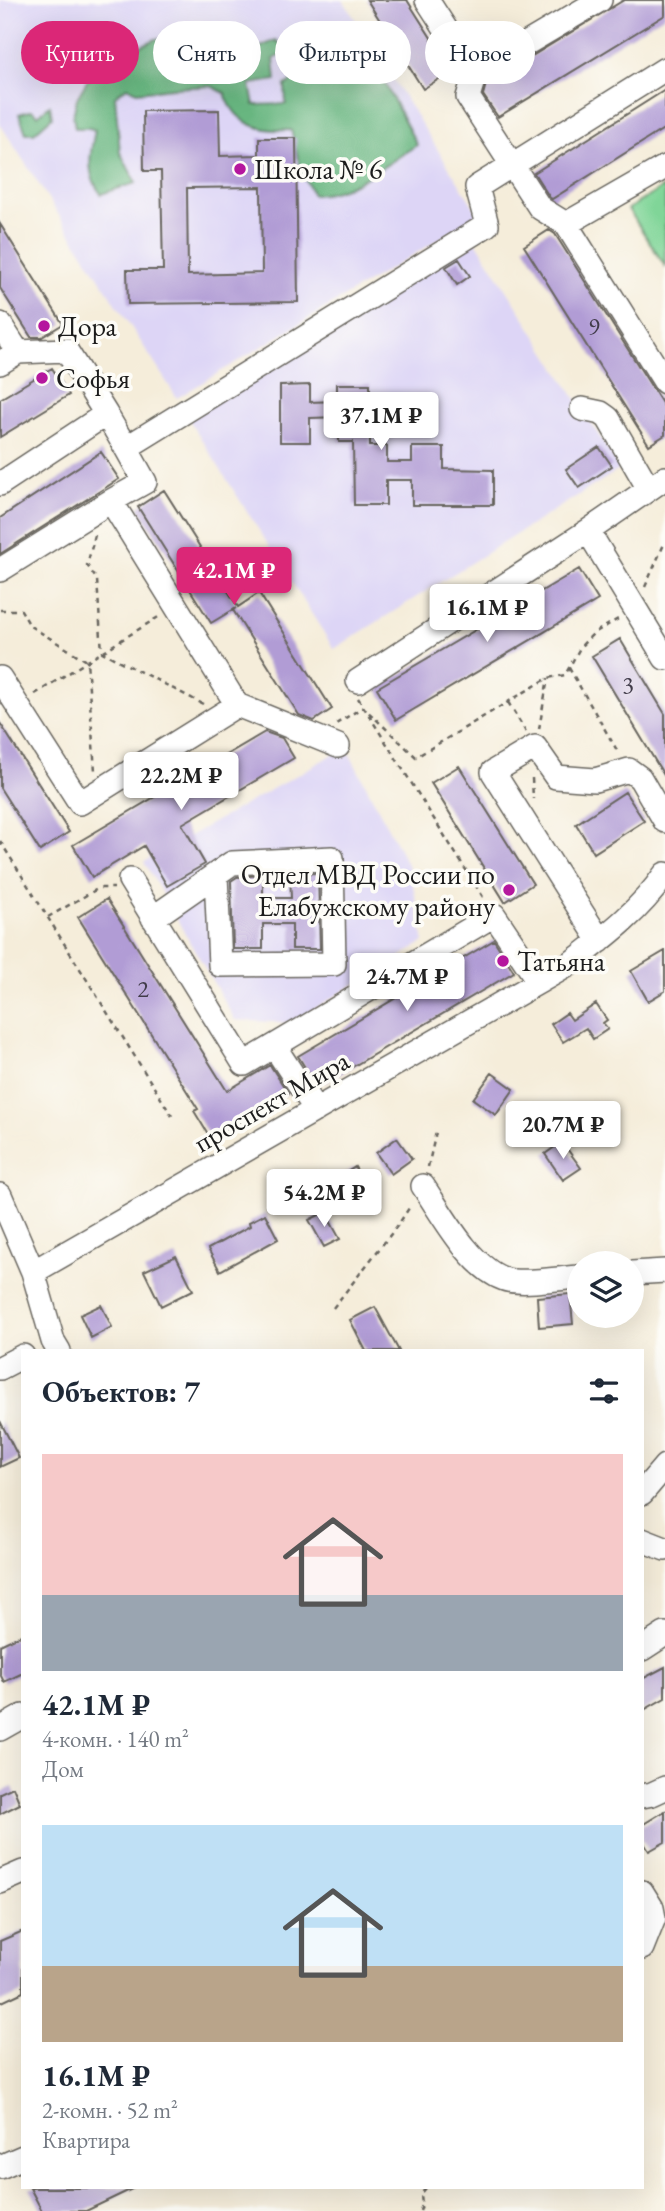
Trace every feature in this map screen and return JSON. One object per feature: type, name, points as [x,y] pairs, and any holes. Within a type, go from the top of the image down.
[{"type":"street","points":[[427,0],[441,21]]},
{"type":"street","points":[[535,38],[600,0]]},
{"type":"street","points":[[126,449],[486,225],[477,187],[665,69]]},
{"type":"street","points":[[472,84],[468,97],[540,208],[566,224],[665,382]]},
{"type":"street","points":[[566,224],[665,167]]},
{"type":"street","points":[[0,324],[9,358],[66,350],[145,482],[0,570]]},
{"type":"street","points":[[358,681],[657,484],[608,418],[601,413],[582,409]]},
{"type":"street","points":[[0,484],[106,414]]},
{"type":"street","points":[[106,504],[176,606],[230,710],[338,746]]},
{"type":"street","points":[[588,531],[665,658]]},
{"type":"street","points":[[0,678],[80,803],[230,710]]},
{"type":"street","points":[[600,941],[493,772],[532,748],[556,777],[595,780],[629,770],[640,778],[665,821]]},
{"type":"street","points":[[153,918],[232,863],[332,858],[334,964],[220,965],[216,875]]},
{"type":"street","name":"проспект Мира","points":[[33,1272],[570,964],[642,904],[665,873]]},
{"type":"street","points":[[130,880],[244,1064],[494,915],[539,982]]},
{"type":"street","points":[[274,1046],[316,1110]]},
{"type":"street","points":[[424,1186],[455,1233],[482,1265],[505,1279],[567,1278]]},
{"type":"street","points":[[0,1195],[33,1272],[48,1348]]},
{"type":"street","points":[[644,1272],[665,1270]]},
{"type":"street","points":[[0,1368],[21,1357]]},
{"type":"street","points":[[644,1491],[665,1466]]},
{"type":"street","points":[[644,1541],[665,1549]]},
{"type":"street","points":[[644,1648],[665,1634]]},
{"type":"street","points":[[0,1729],[21,1717]]},
{"type":"street","points":[[644,1796],[665,1788]]},
{"type":"street","points":[[0,1882],[21,1873]]},
{"type":"street","points":[[644,1895],[659,1920],[644,1945]]},
{"type":"street","points":[[0,2167],[21,2158]]},
{"type":"path","points":[[102,652],[97,580],[87,565],[106,504]]},
{"type":"path","points":[[363,707],[416,757],[548,678],[565,674],[581,646],[594,632],[636,609],[665,542]]},
{"type":"path","points":[[18,706],[176,606]]},
{"type":"path","points":[[0,610],[21,610],[30,626],[87,661]]},
{"type":"path","points":[[102,652],[230,710]]},
{"type":"path","points":[[87,661],[96,794]]},
{"type":"path","points":[[569,668],[629,770]]},
{"type":"path","points":[[533,802],[532,748],[548,678]]},
{"type":"path","points":[[358,681],[351,685],[363,707],[494,915]]},
{"type":"path","points":[[508,702],[532,748]]},
{"type":"path","points":[[316,737],[363,707]]},
{"type":"path","points":[[0,841],[172,1116]]},
{"type":"path","points":[[48,917],[99,887],[113,889],[130,880]]},
{"type":"path","points":[[333,1308],[398,1225],[424,1186],[436,1132]]},
{"type":"path","points":[[420,2211],[421,2194],[425,2189]]},
{"type":"shaded area","name":"Школа № 6","points":[[0,0],[343,0],[356,21],[275,21],[275,84],[396,84],[479,215],[177,398],[0,124]]},
{"type":"shaded area","points":[[474,238],[620,469],[334,649],[188,418]]},
{"type":"shaded area","points":[[346,747],[410,870],[424,942],[291,1023],[235,1020],[144,862]]},
{"type":"green space","points":[[153,40],[153,84],[250,84],[254,105],[286,104],[287,84],[385,84],[417,145],[354,184],[313,195],[302,173],[291,130],[269,130],[250,124],[235,113],[225,93],[211,86],[137,92],[127,87],[115,96],[120,152],[136,183],[101,194],[91,171],[90,156],[95,130],[75,128],[73,116],[77,98],[85,84],[139,84],[139,47]]},
{"type":"green space","points":[[275,40],[274,59],[275,80],[261,82],[261,47]]},
{"type":"green space","points":[[50,105],[52,117],[34,133],[26,133],[19,114],[32,110],[38,115]]},
{"type":"green space","points":[[665,186],[665,266],[628,209]]},
{"type":"building","points":[[367,0],[407,0],[425,28],[425,84],[431,84],[423,89],[411,70],[411,21],[380,21]]},
{"type":"building","points":[[624,0],[665,0],[665,15],[498,117],[483,95],[486,84],[535,84],[535,54]]},
{"type":"building","points":[[665,90],[665,128],[550,198],[534,173]]},
{"type":"building","points":[[219,110],[220,156],[259,155],[259,138],[296,138],[298,302],[128,304],[127,270],[163,270],[161,171],[144,171],[143,111]],"holes":[[[261,187],[262,273],[188,275],[187,188]]]},
{"type":"building","points":[[0,224],[63,324],[42,337],[31,337],[0,288]]},
{"type":"building","points":[[549,230],[555,234],[665,408],[665,435],[649,445],[524,246]]},
{"type":"building","points":[[459,259],[470,276],[457,285],[446,267]]},
{"type":"building","points":[[52,368],[69,395],[0,437],[0,399]]},
{"type":"building","points":[[337,384],[370,384],[370,446],[387,446],[387,462],[412,462],[412,447],[444,447],[444,469],[493,470],[493,505],[412,505],[412,480],[386,480],[386,505],[354,505],[353,442],[339,442],[339,417],[310,418],[310,442],[280,442],[280,386],[310,385],[310,402],[337,401]]},
{"type":"building","points":[[599,447],[612,466],[579,488],[566,469]]},
{"type":"building","points":[[101,452],[119,479],[0,554],[0,518]]},
{"type":"building","points":[[164,490],[238,607],[259,593],[332,709],[314,721],[299,715],[233,610],[236,608],[211,623],[138,507]]},
{"type":"building","points":[[579,569],[598,600],[396,720],[377,688]]},
{"type":"building","points":[[620,639],[665,714],[665,777],[592,656]]},
{"type":"building","points":[[0,723],[69,832],[40,851],[0,788]]},
{"type":"building","points":[[265,732],[282,738],[294,758],[182,824],[205,864],[167,886],[144,846],[92,877],[73,845]]},
{"type":"building","points":[[459,766],[533,884],[505,902],[431,783]]},
{"type":"building","points":[[625,792],[644,821],[594,853],[576,824]]},
{"type":"building","points":[[318,873],[320,949],[292,949],[292,924],[263,924],[263,949],[233,949],[231,881],[237,877],[263,875],[263,898],[291,898],[290,874]]},
{"type":"building","points":[[107,899],[227,1091],[270,1065],[288,1093],[211,1139],[194,1111],[198,1109],[78,917]]},
{"type":"building","points":[[494,940],[514,972],[325,1083],[321,1078],[314,1082],[298,1056]]},
{"type":"building","points":[[665,951],[665,991],[648,1001],[631,971]]},
{"type":"building","points":[[596,1004],[607,1020],[603,1023],[608,1029],[593,1039],[586,1028],[563,1042],[551,1024],[567,1013],[572,1020]]},
{"type":"building","points":[[492,1073],[514,1089],[496,1115],[473,1099]]},
{"type":"building","points":[[397,1138],[412,1159],[391,1174],[376,1153]]},
{"type":"building","points":[[562,1142],[581,1168],[563,1180],[545,1154]]},
{"type":"building","points":[[355,1167],[368,1188],[353,1197],[341,1176]]},
{"type":"building","points":[[325,1212],[340,1239],[324,1247],[309,1220]]},
{"type":"building","points":[[265,1214],[278,1239],[220,1271],[208,1249],[250,1226],[249,1222]]},
{"type":"building","points":[[176,1256],[193,1290],[161,1306],[144,1271]]},
{"type":"building","points":[[567,1294],[567,1325],[539,1327],[537,1297]]},
{"type":"building","points":[[101,1305],[112,1327],[91,1338],[80,1315]]},
{"type":"building","points":[[375,1307],[398,1349],[365,1349],[350,1320]]},
{"type":"building","points":[[0,1421],[19,1458],[0,1467]]},
{"type":"building","points":[[21,1635],[21,1674],[4,1682],[0,1674],[0,1645]]},
{"type":"building","points":[[665,1667],[665,1698],[644,1710],[644,1678]]},
{"type":"building","points":[[13,1787],[20,1804],[0,1814],[0,1793]]},
{"type":"building","points":[[665,1811],[665,1842],[649,1851],[644,1843],[644,1824]]},
{"type":"building","points":[[21,1932],[21,1993],[0,2003],[0,1941]]},
{"type":"building","points":[[31,2189],[132,2189],[86,2211],[42,2211]]},
{"type":"place","name":"Школа № 6","points":[[240,169]]},
{"type":"place","name":"Дора","points":[[44,326]]},
{"type":"place","name":"Софья","points":[[42,378]]},
{"type":"place","name":"Отдел МВД России по Елабужскому району","points":[[509,890]]},
{"type":"place","name":"Татьяна","points":[[503,961]]}]
